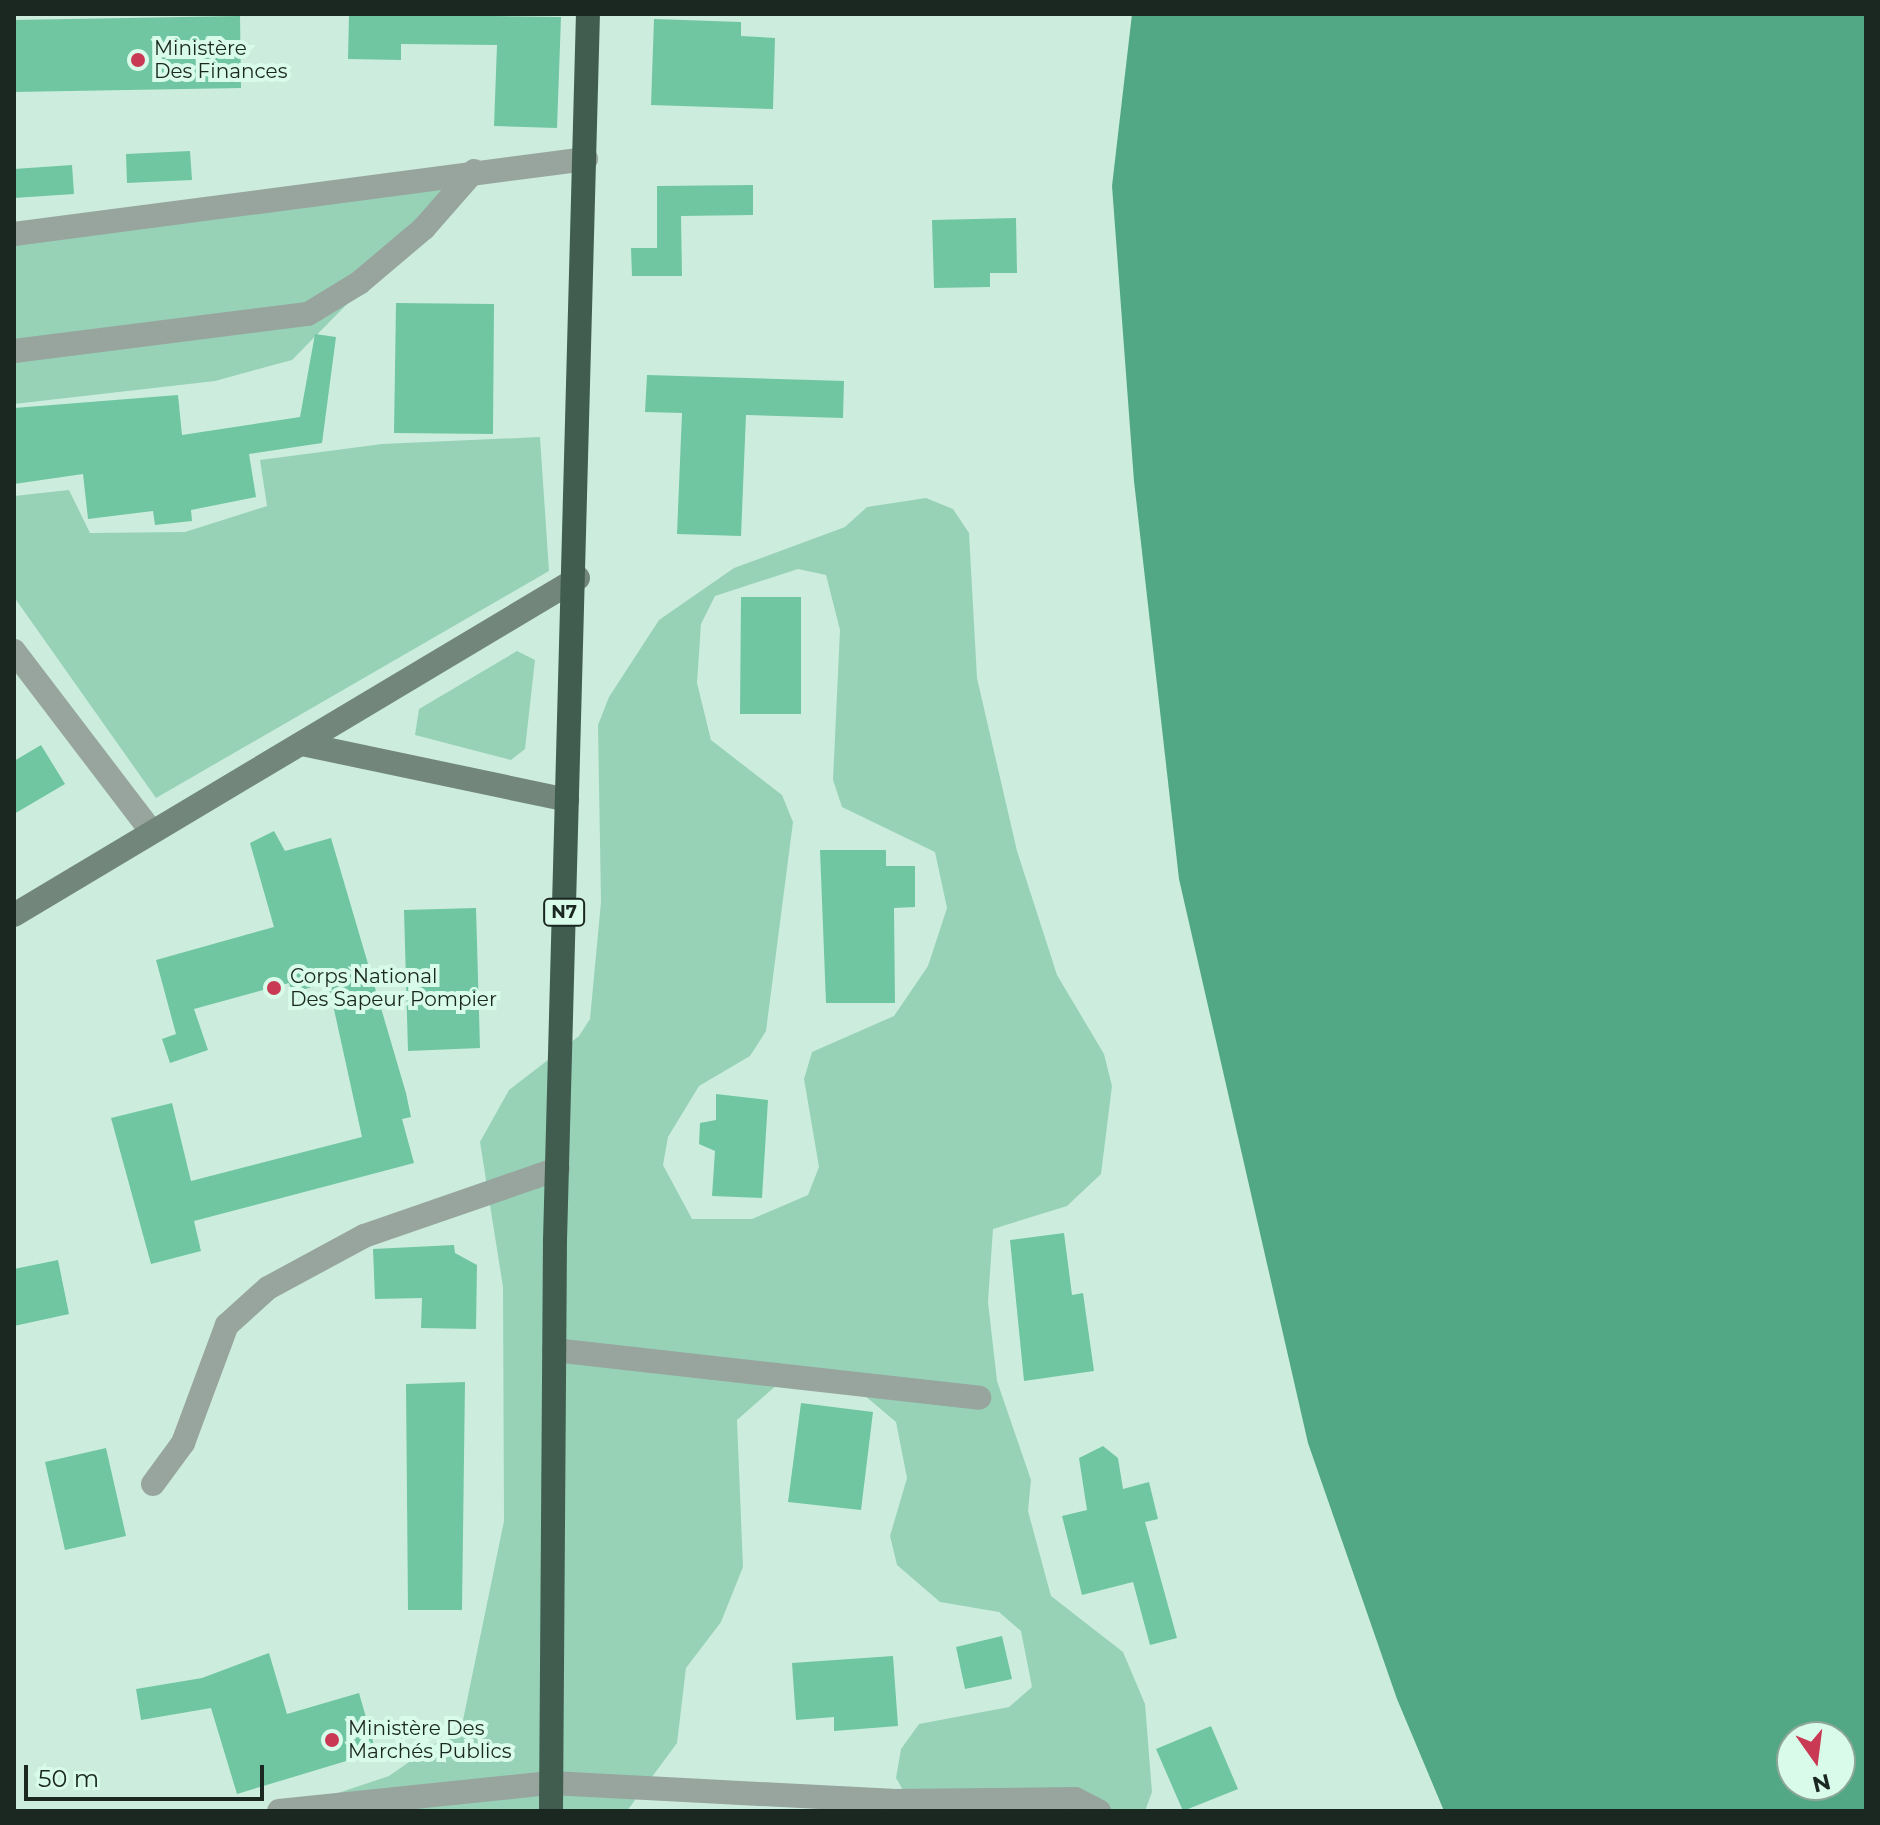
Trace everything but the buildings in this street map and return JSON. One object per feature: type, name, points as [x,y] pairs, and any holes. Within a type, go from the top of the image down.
[{"type":"highway","name":"N7","points":[[551,1811],[554,1350],[567,800],[578,578],[588,14]]},
{"type":"street","points":[[14,234],[474,171],[586,159]]},
{"type":"street","points":[[14,351],[308,314],[359,283],[424,228],[474,171]]},
{"type":"street","points":[[14,915],[578,578]]},
{"type":"street","points":[[14,651],[151,831]]},
{"type":"street","points":[[302,744],[567,800]]},
{"type":"street","points":[[153,1484],[183,1443],[227,1325],[268,1288],[364,1236],[558,1169]]},
{"type":"street","points":[[554,1350],[979,1398]]},
{"type":"street","points":[[279,1811],[551,1783],[892,1801],[1075,1799],[1099,1811]]},
{"type":"shaded area","points":[[1132,14],[1866,14],[1866,1811],[1444,1811],[1397,1699],[1308,1443],[1179,879],[1134,481],[1112,186]]},
{"type":"shaded area","points":[[475,174],[292,360],[215,381],[14,404],[14,239]]},
{"type":"shaded area","points":[[540,437],[549,571],[156,798],[14,597],[14,496],[69,490],[90,533],[185,532],[267,506],[260,460],[382,444]]},
{"type":"shaded area","points":[[926,498],[953,509],[969,533],[977,678],[1017,851],[1057,975],[1104,1054],[1112,1086],[1101,1174],[1067,1206],[993,1229],[988,1302],[997,1381],[1031,1480],[1028,1511],[1051,1596],[1123,1652],[1145,1704],[1152,1792],[1145,1811],[915,1811],[896,1778],[901,1749],[919,1724],[1009,1707],[1032,1687],[1021,1631],[999,1612],[940,1602],[897,1565],[890,1536],[907,1478],[896,1422],[838,1373],[778,1384],[737,1420],[743,1567],[721,1622],[686,1668],[677,1743],[627,1811],[310,1811],[335,1794],[389,1776],[462,1725],[504,1521],[503,1287],[480,1142],[509,1090],[579,1036],[590,1019],[601,902],[598,725],[609,697],[659,620],[734,568],[845,527],[867,507]],"holes":[[[798,569],[826,575],[840,630],[833,780],[842,807],[935,852],[947,908],[928,966],[894,1016],[812,1052],[804,1079],[819,1167],[808,1195],[752,1219],[692,1219],[663,1165],[668,1137],[699,1086],[750,1056],[766,1031],[793,822],[782,795],[711,740],[697,683],[701,624],[715,596]]]},
{"type":"shaded area","points":[[517,651],[535,660],[525,749],[511,760],[415,735],[419,709]]},
{"type":"place","name":"Ministère Des Finances","points":[[138,60]]},
{"type":"place","name":"Corps National Des Sapeur Pompier","points":[[274,988]]},
{"type":"place","name":"Ministère Des Marchés Publics","points":[[332,1740]]}]
